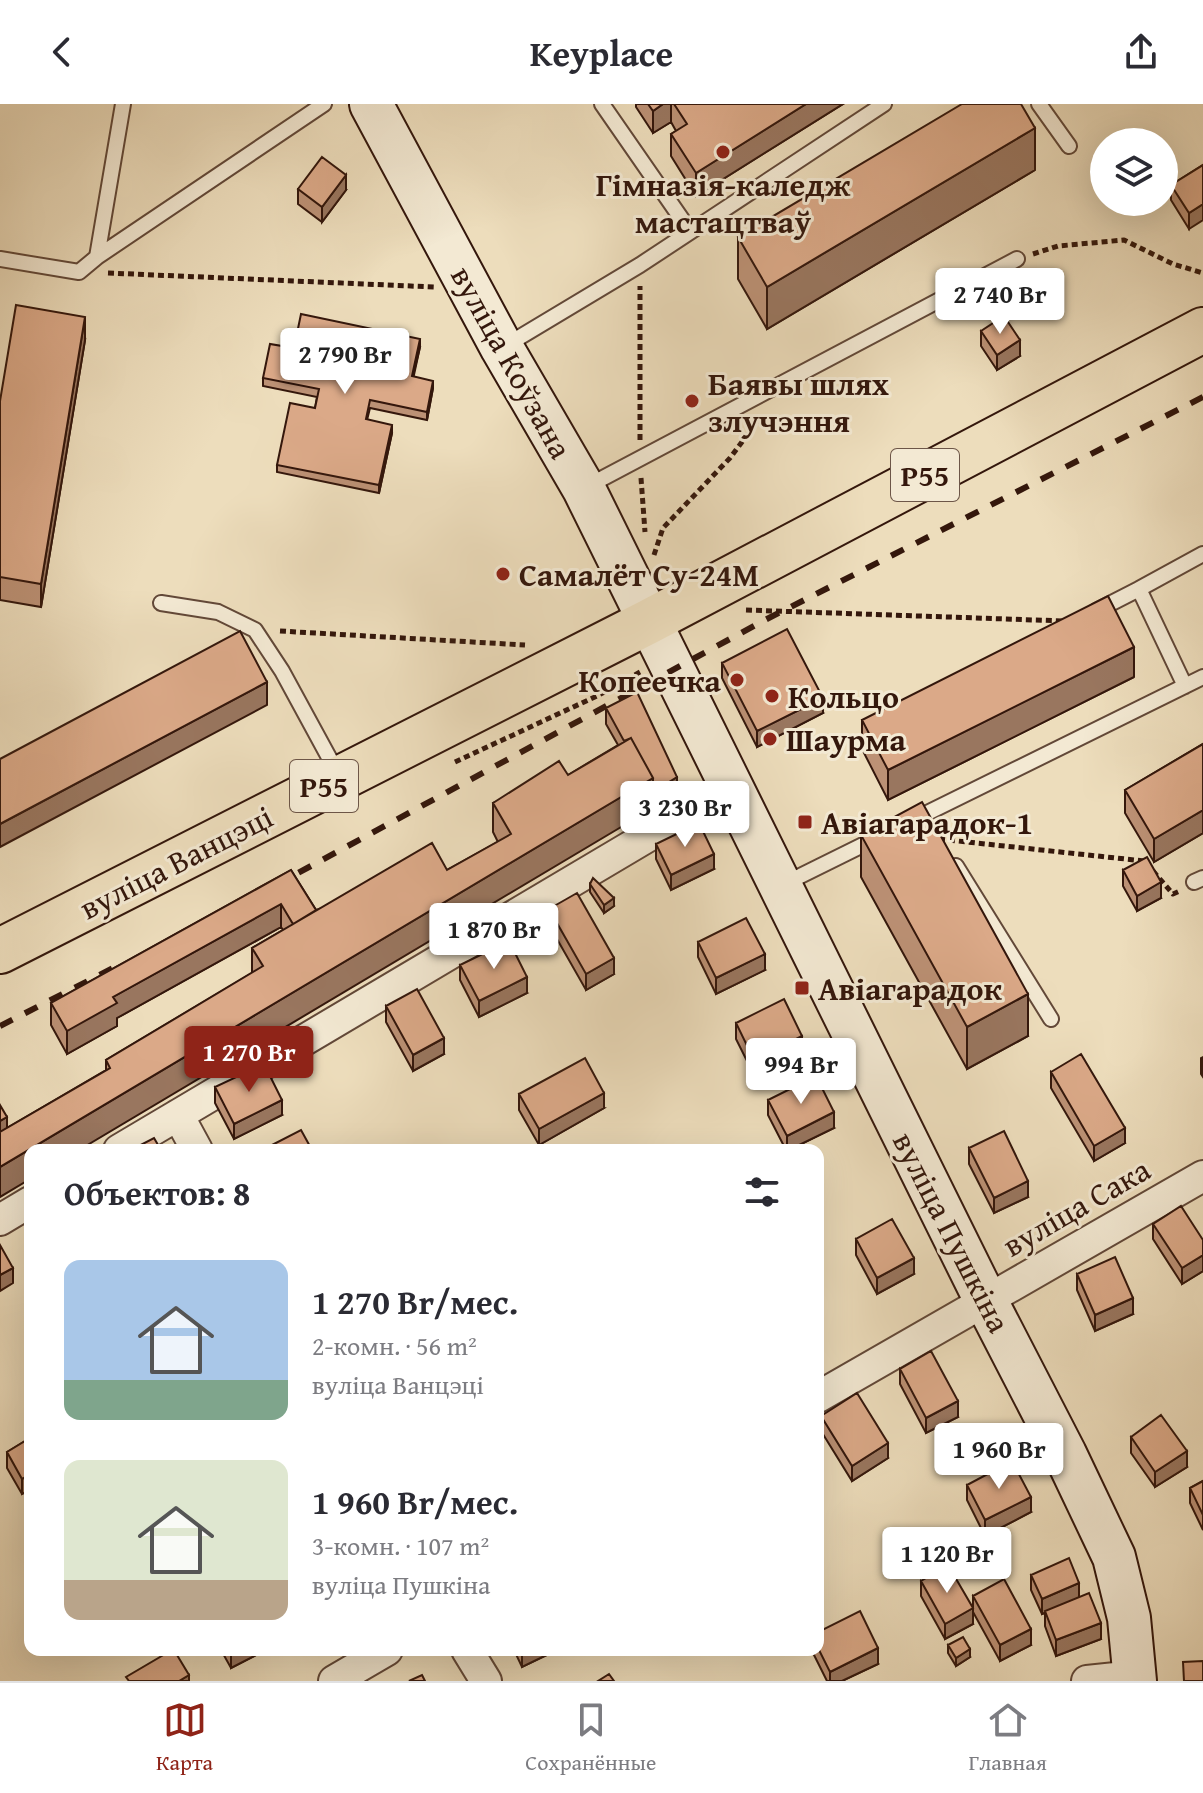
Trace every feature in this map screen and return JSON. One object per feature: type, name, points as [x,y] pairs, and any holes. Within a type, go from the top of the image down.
[{"type":"main road","name":"вуліца Коўзана","points":[[371,104],[502,348],[584,489],[648,622]]},
{"type":"main road","name":"вуліца Ванцэці","points":[[0,951],[648,622],[1203,330]]},
{"type":"main road","name":"вуліца Пушкіна","points":[[648,622],[1114,1557],[1129,1618],[1135,1678]]},
{"type":"street","points":[[129,1144],[731,787]]},
{"type":"street","points":[[178,1115],[194,1144]]},
{"type":"street","name":"вуліца Сака","points":[[824,1393],[1203,1176]]},
{"type":"street","points":[[0,1220],[24,1206]]},
{"type":"street","points":[[334,1681],[377,1656]]},
{"type":"street","points":[[471,1656],[486,1681]]},
{"type":"street","points":[[1087,1681],[1135,1678]]},
{"type":"lane","points":[[97,257],[123,104]]},
{"type":"lane","points":[[0,259],[79,272],[324,104]]},
{"type":"lane","points":[[602,104],[690,231]]},
{"type":"lane","points":[[502,348],[640,265],[884,104]]},
{"type":"lane","points":[[1039,104],[1069,146]]},
{"type":"lane","points":[[584,489],[1017,259]]},
{"type":"lane","points":[[1074,622],[1203,554]]},
{"type":"lane","points":[[1139,589],[1185,686]]},
{"type":"lane","points":[[161,603],[218,612],[255,630],[282,671],[340,778]]},
{"type":"lane","points":[[780,885],[1203,677]]},
{"type":"lane","points":[[924,815],[1051,1019]]},
{"type":"path","points":[[1017,259],[1058,246],[1124,240],[1173,264],[1203,273]]},
{"type":"path","points":[[640,265],[640,458],[646,546]]},
{"type":"path","points":[[79,272],[470,288]]},
{"type":"path","points":[[652,564],[663,528],[730,458],[790,378]]},
{"type":"path","points":[[738,609],[1074,622]]},
{"type":"path","points":[[255,630],[534,646]]},
{"type":"path","points":[[943,845],[1145,861],[1173,894],[1199,880]]},
{"type":"building","points":[[648,104],[663,104],[653,111]]},
{"type":"building","points":[[674,104],[806,104],[696,173],[671,134],[687,124]]},
{"type":"building","points":[[962,104],[1021,104],[1035,128],[767,287],[738,237]]},
{"type":"building","points":[[322,157],[346,175],[322,207],[298,189]]},
{"type":"building","points":[[1203,165],[1203,204],[1189,213],[1178,196],[1178,181]]},
{"type":"building","points":[[16,305],[85,317],[41,584],[0,577],[0,401]]},
{"type":"building","points":[[301,314],[420,339],[412,376],[433,381],[427,412],[370,400],[366,419],[392,425],[379,485],[277,465],[290,403],[315,408],[319,389],[263,378],[270,344],[294,348]]},
{"type":"building","points":[[1004,316],[1020,340],[997,355],[981,331]]},
{"type":"building","points":[[1108,596],[1134,647],[888,770],[862,720]]},
{"type":"building","name":"Кольцо","points":[[787,629],[823,698],[757,731],[722,663]]},
{"type":"building","points":[[240,631],[267,682],[0,824],[0,759]]},
{"type":"building","points":[[637,692],[677,777],[653,792],[653,778],[631,738],[624,741],[606,708]]},
{"type":"building","points":[[631,738],[653,778],[39,1144],[24,1144],[24,1153],[0,1167],[0,1132],[110,1068],[106,1060],[263,966],[252,948],[432,843],[447,870],[511,834],[493,803],[559,761],[568,775]]},
{"type":"building","points":[[1203,744],[1203,810],[1154,839],[1125,790]]},
{"type":"building","points":[[922,802],[1028,994],[967,1027],[861,835]]},
{"type":"building","points":[[699,823],[714,854],[671,875],[656,844]]},
{"type":"building","points":[[1147,857],[1161,882],[1137,896],[1123,870]]},
{"type":"building","points":[[291,870],[316,910],[293,924],[281,904],[113,997],[117,1003],[67,1031],[51,1003]]},
{"type":"building","points":[[593,878],[614,898],[604,905],[590,884]]},
{"type":"building","points":[[577,893],[614,958],[586,974],[549,909]]},
{"type":"building","points":[[746,918],[765,954],[716,978],[698,942]]},
{"type":"building","points":[[509,941],[527,977],[479,1001],[460,965]]},
{"type":"building","points":[[417,989],[444,1038],[413,1055],[386,1006]]},
{"type":"building","points":[[784,999],[802,1036],[754,1060],[736,1023]]},
{"type":"building","points":[[1081,1054],[1125,1128],[1094,1146],[1051,1072]]},
{"type":"building","points":[[585,1058],[604,1093],[539,1129],[519,1094]]},
{"type":"building","points":[[264,1064],[282,1100],[234,1124],[215,1087]]},
{"type":"building","points":[[816,1076],[834,1112],[787,1136],[768,1100]]},
{"type":"building","points":[[0,1105],[7,1117],[0,1121]]},
{"type":"building","points":[[301,1130],[309,1144],[274,1144]]},
{"type":"building","points":[[1004,1131],[1028,1181],[994,1198],[969,1148]]},
{"type":"building","points":[[154,1138],[158,1144],[142,1144]]},
{"type":"building","points":[[1181,1206],[1203,1240],[1203,1255],[1182,1268],[1153,1224]]},
{"type":"building","points":[[892,1219],[914,1258],[877,1278],[856,1239]]},
{"type":"building","points":[[0,1245],[13,1268],[0,1275]]},
{"type":"building","points":[[1115,1257],[1133,1298],[1095,1315],[1077,1274]]},
{"type":"building","points":[[931,1351],[958,1401],[926,1418],[900,1369]]},
{"type":"building","points":[[857,1393],[888,1443],[852,1466],[824,1421],[824,1414]]},
{"type":"building","points":[[1161,1415],[1187,1451],[1155,1472],[1131,1437]]},
{"type":"building","points":[[24,1442],[22,1479],[7,1452]]},
{"type":"building","points":[[1012,1461],[1031,1497],[985,1520],[967,1485]]},
{"type":"building","points":[[1203,1481],[1203,1515],[1190,1488]]},
{"type":"building","points":[[1069,1558],[1079,1583],[1042,1599],[1031,1575]]},
{"type":"building","points":[[948,1565],[973,1608],[945,1624],[921,1581]]},
{"type":"building","points":[[1004,1579],[1031,1629],[1000,1645],[973,1596]]},
{"type":"building","points":[[1089,1593],[1101,1623],[1056,1640],[1045,1611]]},
{"type":"building","points":[[860,1611],[878,1648],[830,1672],[822,1656],[824,1629]]},
{"type":"building","points":[[963,1637],[970,1649],[956,1658],[948,1645]]},
{"type":"building","points":[[162,1656],[178,1656],[189,1675],[179,1681],[129,1681],[126,1677]]},
{"type":"building","points":[[1203,1661],[1203,1681],[1184,1681],[1183,1662]]},
{"type":"building","points":[[609,1674],[614,1681],[598,1681]]},
{"type":"building","points":[[422,1675],[425,1681],[409,1681]]},
{"type":"railway","points":[[274,886],[765,620],[1203,397]]},
{"type":"railway","points":[[0,1026],[121,964]]},
{"type":"place","name":"Гімназія-каледж мастацтваў","points":[[723,152]]},
{"type":"place","name":"Баявы шлях злучэння","points":[[692,401]]},
{"type":"place","name":"Самалёт Су-24М","points":[[503,574]]},
{"type":"place","name":"Копеечка","points":[[737,680]]},
{"type":"place","name":"Кольцо","points":[[772,696]]},
{"type":"place","name":"Шаурма","points":[[770,739]]},
{"type":"place","name":"Авіагарадок-1","points":[[805,822]]},
{"type":"place","name":"Авіагарадок","points":[[802,988]]}]
